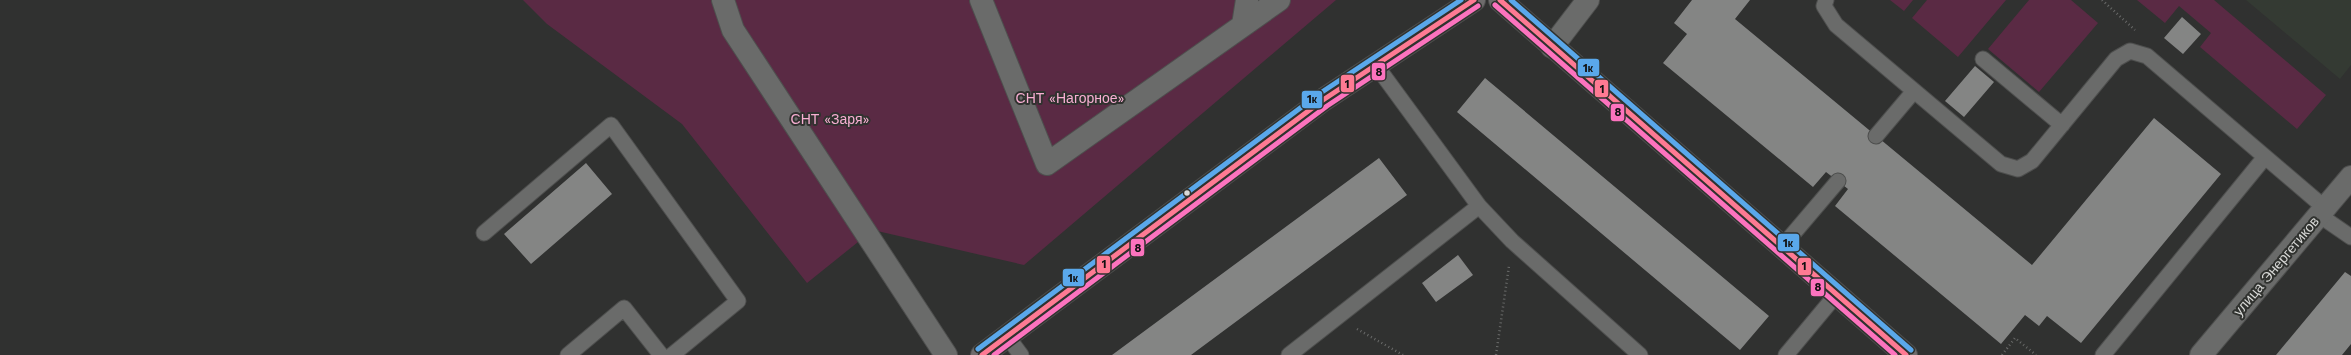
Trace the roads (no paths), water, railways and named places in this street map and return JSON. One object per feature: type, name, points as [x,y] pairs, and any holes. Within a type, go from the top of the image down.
[{"type":"street","points":[[723,0],[733,30],[946,355]]},
{"type":"street","points":[[981,0],[1047,164],[1279,0]]},
{"type":"street","points":[[1243,25],[1247,0]]},
{"type":"street","points":[[982,355],[1230,167],[1375,64],[1474,0]]},
{"type":"street","points":[[1500,0],[1781,248],[1906,355]]},
{"type":"street","points":[[1552,47],[1588,0]]},
{"type":"street","name":"улица Энергетиков","points":[[2201,355],[2351,178]]},
{"type":"lane","points":[[1826,0],[1824,6],[1836,25],[2001,164],[2018,169],[2032,161],[2116,60],[2130,51],[2147,56],[2265,157],[2351,237]]},
{"type":"lane","points":[[1983,59],[2062,125]]},
{"type":"lane","points":[[1375,64],[1479,206],[1512,241],[1640,355]]},
{"type":"lane","points":[[1876,136],[1914,91]]},
{"type":"lane","points":[[484,233],[610,125],[738,301],[672,355]]},
{"type":"lane","points":[[2103,355],[2265,157]]},
{"type":"lane","points":[[1781,248],[1838,181]]},
{"type":"lane","points":[[1289,355],[1479,206]]},
{"type":"lane","points":[[1786,355],[1836,295]]},
{"type":"lane","points":[[568,355],[624,308],[661,355]]},
{"type":"lane","points":[[1007,336],[1021,355]]},
{"type":"park label","name":"СНТ «Нагорное»","points":[[1070,98]]},
{"type":"park label","name":"СНТ «Заря»","points":[[830,119]]}]
